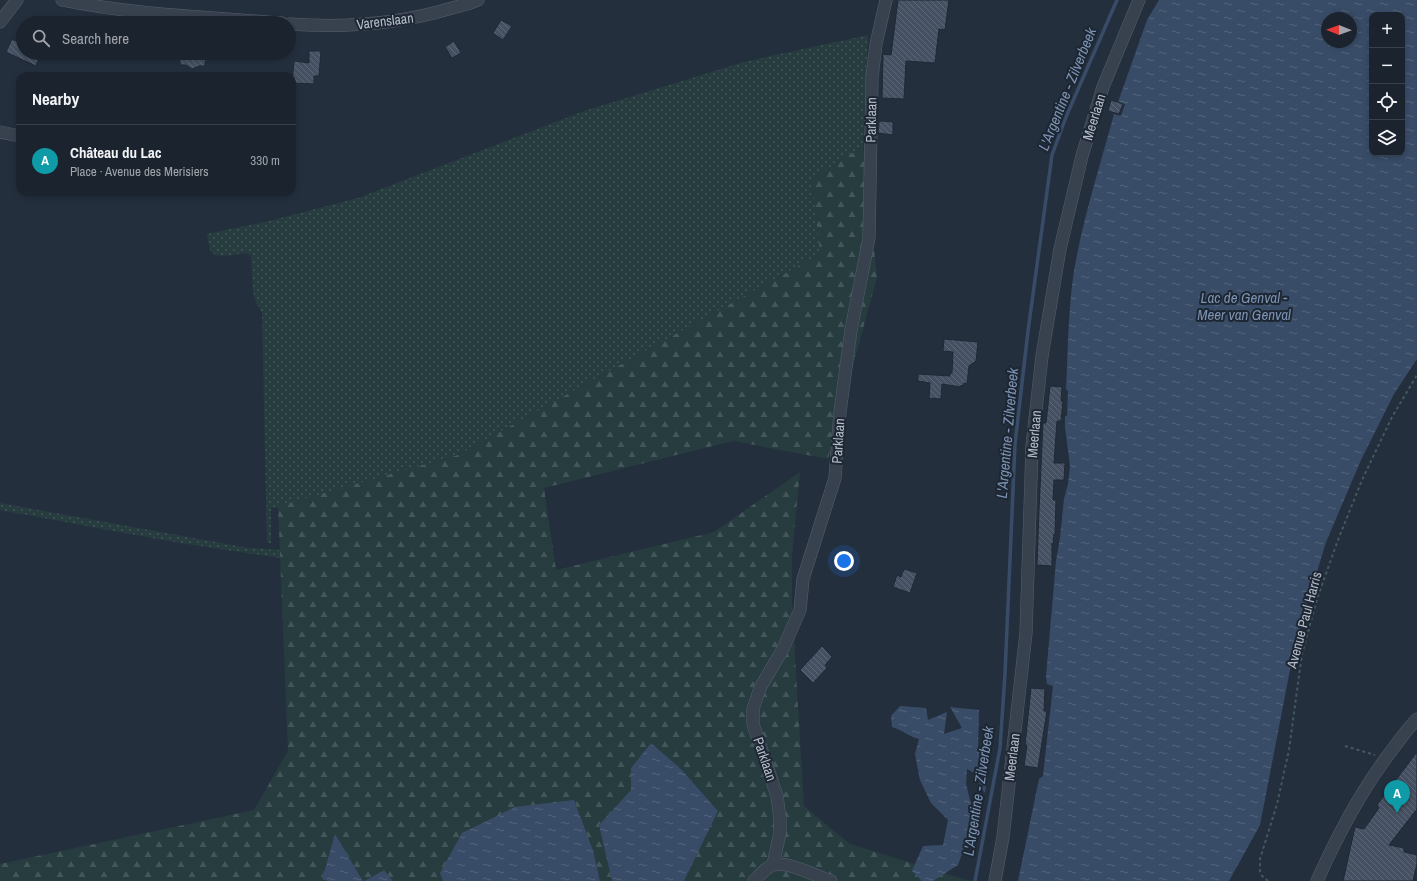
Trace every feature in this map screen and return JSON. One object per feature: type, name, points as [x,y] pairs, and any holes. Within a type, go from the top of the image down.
[{"type":"street","points":[[0,22],[17,0]]},
{"type":"street","points":[[62,0],[95,7],[195,16]]},
{"type":"street","name":"Varenslaan","points":[[296,24],[323,26],[377,24],[430,15],[478,0]]},
{"type":"street","name":"Parklaan","points":[[773,865],[780,833],[780,819],[777,796],[753,724],[753,709],[760,688],[783,650],[800,610],[803,579],[835,478],[840,412],[851,330],[869,238],[872,77],[876,44],[886,0]]},
{"type":"street","name":"Meerlaan","points":[[995,881],[1003,837],[1026,633],[1032,446],[1042,356],[1060,249],[1082,156],[1103,87],[1139,0]]},
{"type":"street","points":[[0,132],[16,135]]},
{"type":"street","points":[[1318,881],[1330,851],[1351,811],[1374,774],[1417,719]]},
{"type":"street","points":[[754,881],[761,873],[773,865],[787,865],[831,881]]},
{"type":"path","name":"Avenue Paul Harris","points":[[1268,881],[1262,876],[1260,871],[1260,859],[1277,804],[1289,750],[1302,654],[1317,599],[1338,540],[1362,480],[1392,417],[1417,376]]},
{"type":"path","points":[[1346,746],[1386,758]]},
{"type":"green space","points":[[868,35],[863,146],[812,179],[820,254],[458,455],[286,507],[271,508],[271,543],[267,543],[262,313],[253,292],[251,256],[246,253],[226,256],[215,255],[210,250],[207,234],[265,222],[358,198],[584,111],[744,62]]},
{"type":"green space","points":[[863,146],[877,277],[828,459],[733,441],[544,488],[556,570],[714,532],[800,472],[792,555],[792,607],[804,806],[850,844],[970,881],[684,881],[718,811],[681,769],[651,743],[631,768],[631,790],[599,825],[612,881],[600,881],[593,850],[574,800],[440,873],[443,881],[393,881],[384,870],[363,881],[335,834],[322,878],[328,881],[0,881],[0,864],[254,810],[288,751],[278,506],[458,455],[820,254],[812,179]]},
{"type":"green space","points":[[0,503],[249,548],[280,550],[280,558],[174,542],[0,510]]},
{"type":"water","name":"Lac de Genval - Meer van Genval","points":[[1159,0],[1417,0],[1417,359],[1394,394],[1361,460],[1326,542],[1295,644],[1260,825],[1229,881],[1018,881],[1039,779],[1043,776],[1053,686],[1047,684],[1046,676],[1056,561],[1070,466],[1065,416],[1067,416],[1068,391],[1066,389],[1070,300],[1074,271],[1087,212],[1114,114],[1121,116],[1125,104],[1118,102],[1147,20]]},
{"type":"water","points":[[900,706],[926,708],[928,720],[947,712],[944,734],[962,728],[950,707],[979,710],[978,748],[990,748],[988,755],[980,766],[988,773],[985,793],[981,788],[976,774],[967,769],[966,784],[973,812],[966,843],[958,865],[933,881],[922,881],[912,871],[923,846],[943,845],[948,820],[931,803],[920,780],[915,754],[919,739],[892,727],[891,716]]},
{"type":"water","points":[[651,743],[681,769],[718,811],[684,881],[612,881],[599,825],[631,790],[631,768]]},
{"type":"water","points":[[574,800],[593,850],[600,881],[443,881],[440,873],[462,833],[515,807]]},
{"type":"water","points":[[335,834],[363,881],[328,881],[322,879]]},
{"type":"water","points":[[384,870],[393,881],[364,881]]},
{"type":"building","points":[[898,0],[949,0],[945,30],[939,29],[935,63],[906,61],[904,99],[882,98],[883,54],[891,55]]},
{"type":"building","points":[[501,20],[512,26],[503,40],[493,33]]},
{"type":"building","points":[[12,39],[16,41],[16,57],[6,52]]},
{"type":"building","points":[[454,41],[461,53],[452,58],[445,47]]},
{"type":"building","points":[[309,51],[321,51],[319,76],[314,76],[314,84],[296,83],[296,72],[293,72],[294,61],[309,63]]},
{"type":"building","points":[[23,60],[38,60],[36,66]]},
{"type":"building","points":[[180,60],[205,60],[205,66],[199,66],[192,69],[186,65],[180,65]]},
{"type":"building","points":[[1111,100],[1123,104],[1119,114],[1108,111]]},
{"type":"building","points":[[879,122],[893,122],[893,135],[878,133]]},
{"type":"building","points":[[944,339],[978,342],[976,361],[969,366],[967,384],[964,383],[961,387],[942,384],[941,399],[929,398],[930,383],[918,381],[918,374],[950,376],[950,373],[952,373],[953,352],[943,351]]},
{"type":"building","points":[[1050,386],[1062,387],[1061,401],[1063,401],[1061,421],[1057,421],[1054,463],[1065,463],[1064,480],[1054,480],[1053,500],[1056,500],[1055,534],[1053,544],[1052,543],[1052,566],[1037,565],[1043,423],[1046,423]]},
{"type":"building","points":[[904,569],[917,573],[910,593],[893,587],[897,575],[901,577]]},
{"type":"building","points":[[822,646],[832,657],[825,665],[827,668],[813,683],[800,670]]},
{"type":"building","points":[[1031,688],[1045,689],[1044,711],[1047,711],[1038,768],[1024,766]]},
{"type":"building","points":[[1417,752],[1417,809],[1389,845],[1404,848],[1404,852],[1417,855],[1417,864],[1413,881],[1343,881],[1355,827],[1364,829],[1379,808],[1377,805]]},
{"type":"waterway","name":"L'Argentine - Zilverbeek","points":[[975,881],[1000,748],[1005,674],[1015,444],[1028,331],[1052,155],[1066,117],[1117,0]]},
{"type":"place","name":"Château du Lac","points":[[1397,813]]}]
